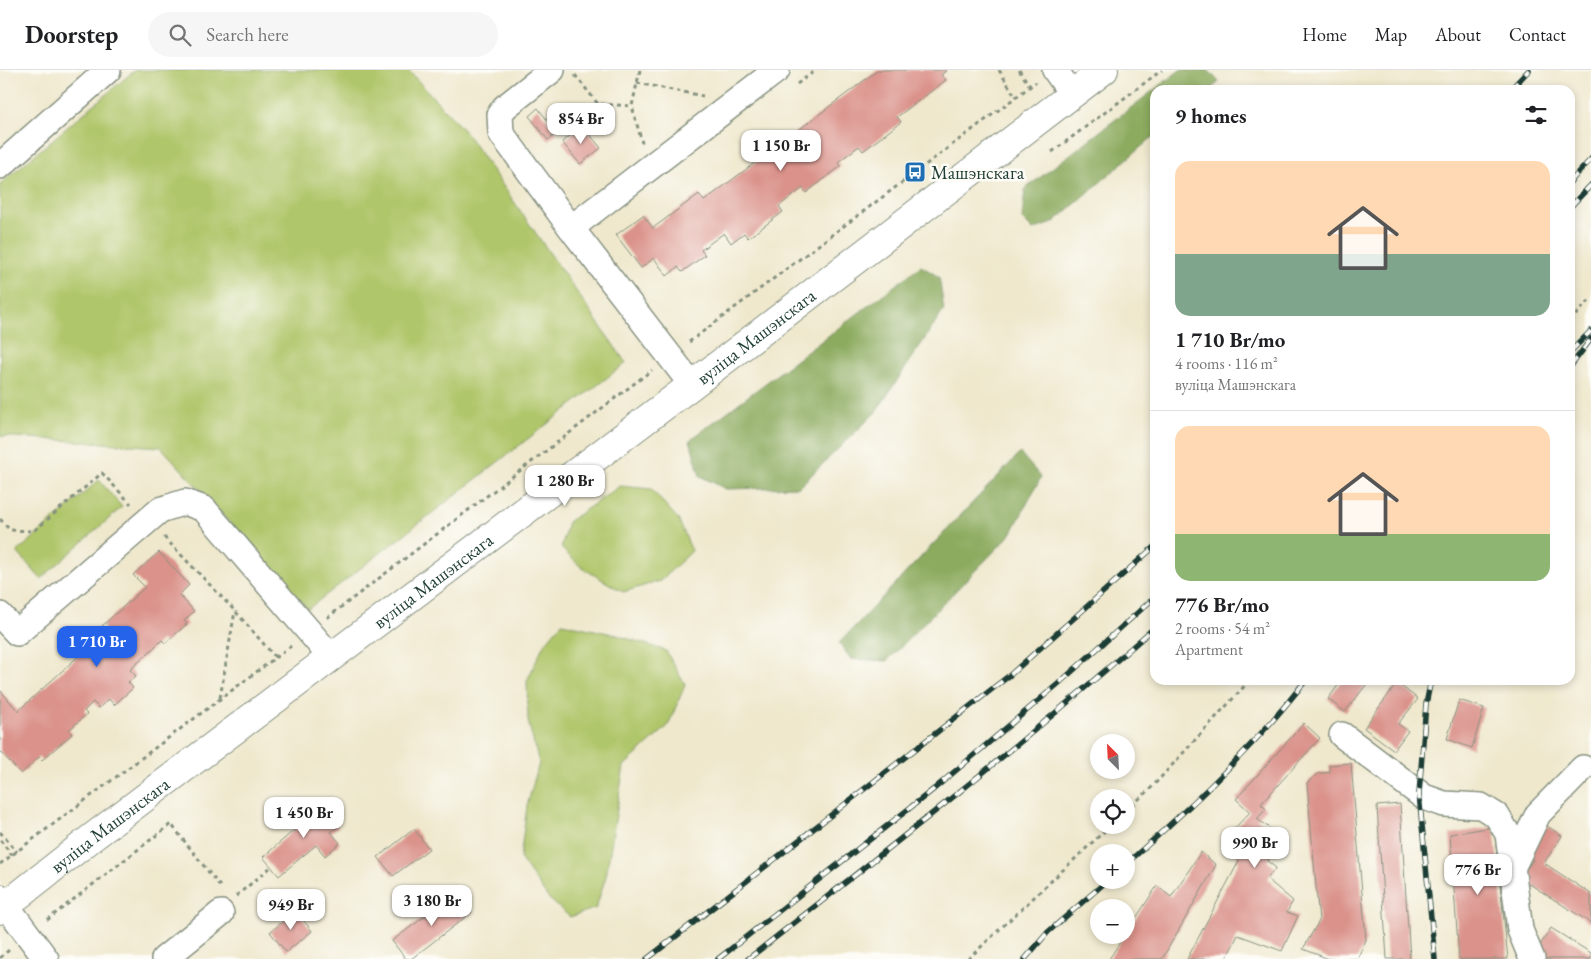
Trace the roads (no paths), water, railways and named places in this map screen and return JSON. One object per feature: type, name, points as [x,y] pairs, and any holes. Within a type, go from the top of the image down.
[{"type":"main road","name":"вуліца Машэнскага","points":[[2,904],[692,385],[1104,70]]},
{"type":"street","points":[[0,166],[108,70]]},
{"type":"street","points":[[552,70],[505,107],[500,114],[501,133],[571,228],[692,385]]},
{"type":"street","points":[[1048,74],[1072,94]]},
{"type":"street","points":[[571,228],[735,102],[785,79]]},
{"type":"street","points":[[0,615],[17,633],[160,510],[186,502],[204,509],[331,657]]},
{"type":"street","points":[[1342,735],[1424,797],[1444,804],[1471,804],[1489,809],[1497,816],[1508,834],[1520,930],[1532,959]]},
{"type":"street","points":[[1513,866],[1538,814],[1582,768]]},
{"type":"street","points":[[164,959],[225,902]]},
{"type":"street","points":[[2,904],[46,959]]},
{"type":"railway","points":[[1515,85],[1529,70]]},
{"type":"railway","points":[[1575,177],[1591,159]]},
{"type":"railway","points":[[1575,202],[1591,185]]},
{"type":"railway","points":[[1575,347],[1591,331]]},
{"type":"railway","points":[[1575,360],[1591,339]]},
{"type":"railway","points":[[647,959],[1010,675],[1150,550]]},
{"type":"railway","points":[[718,959],[934,789],[1058,684],[1150,601]]},
{"type":"railway","points":[[748,959],[1005,755],[1150,631]]},
{"type":"railway","points":[[1135,856],[1174,821],[1243,753],[1302,685]]},
{"type":"railway","points":[[1430,685],[1426,704],[1419,794],[1435,959]]},
{"type":"railway","points":[[1025,959],[1048,932],[1098,889]]},
{"type":"place","name":"Машэнскага","points":[[915,172]]}]
